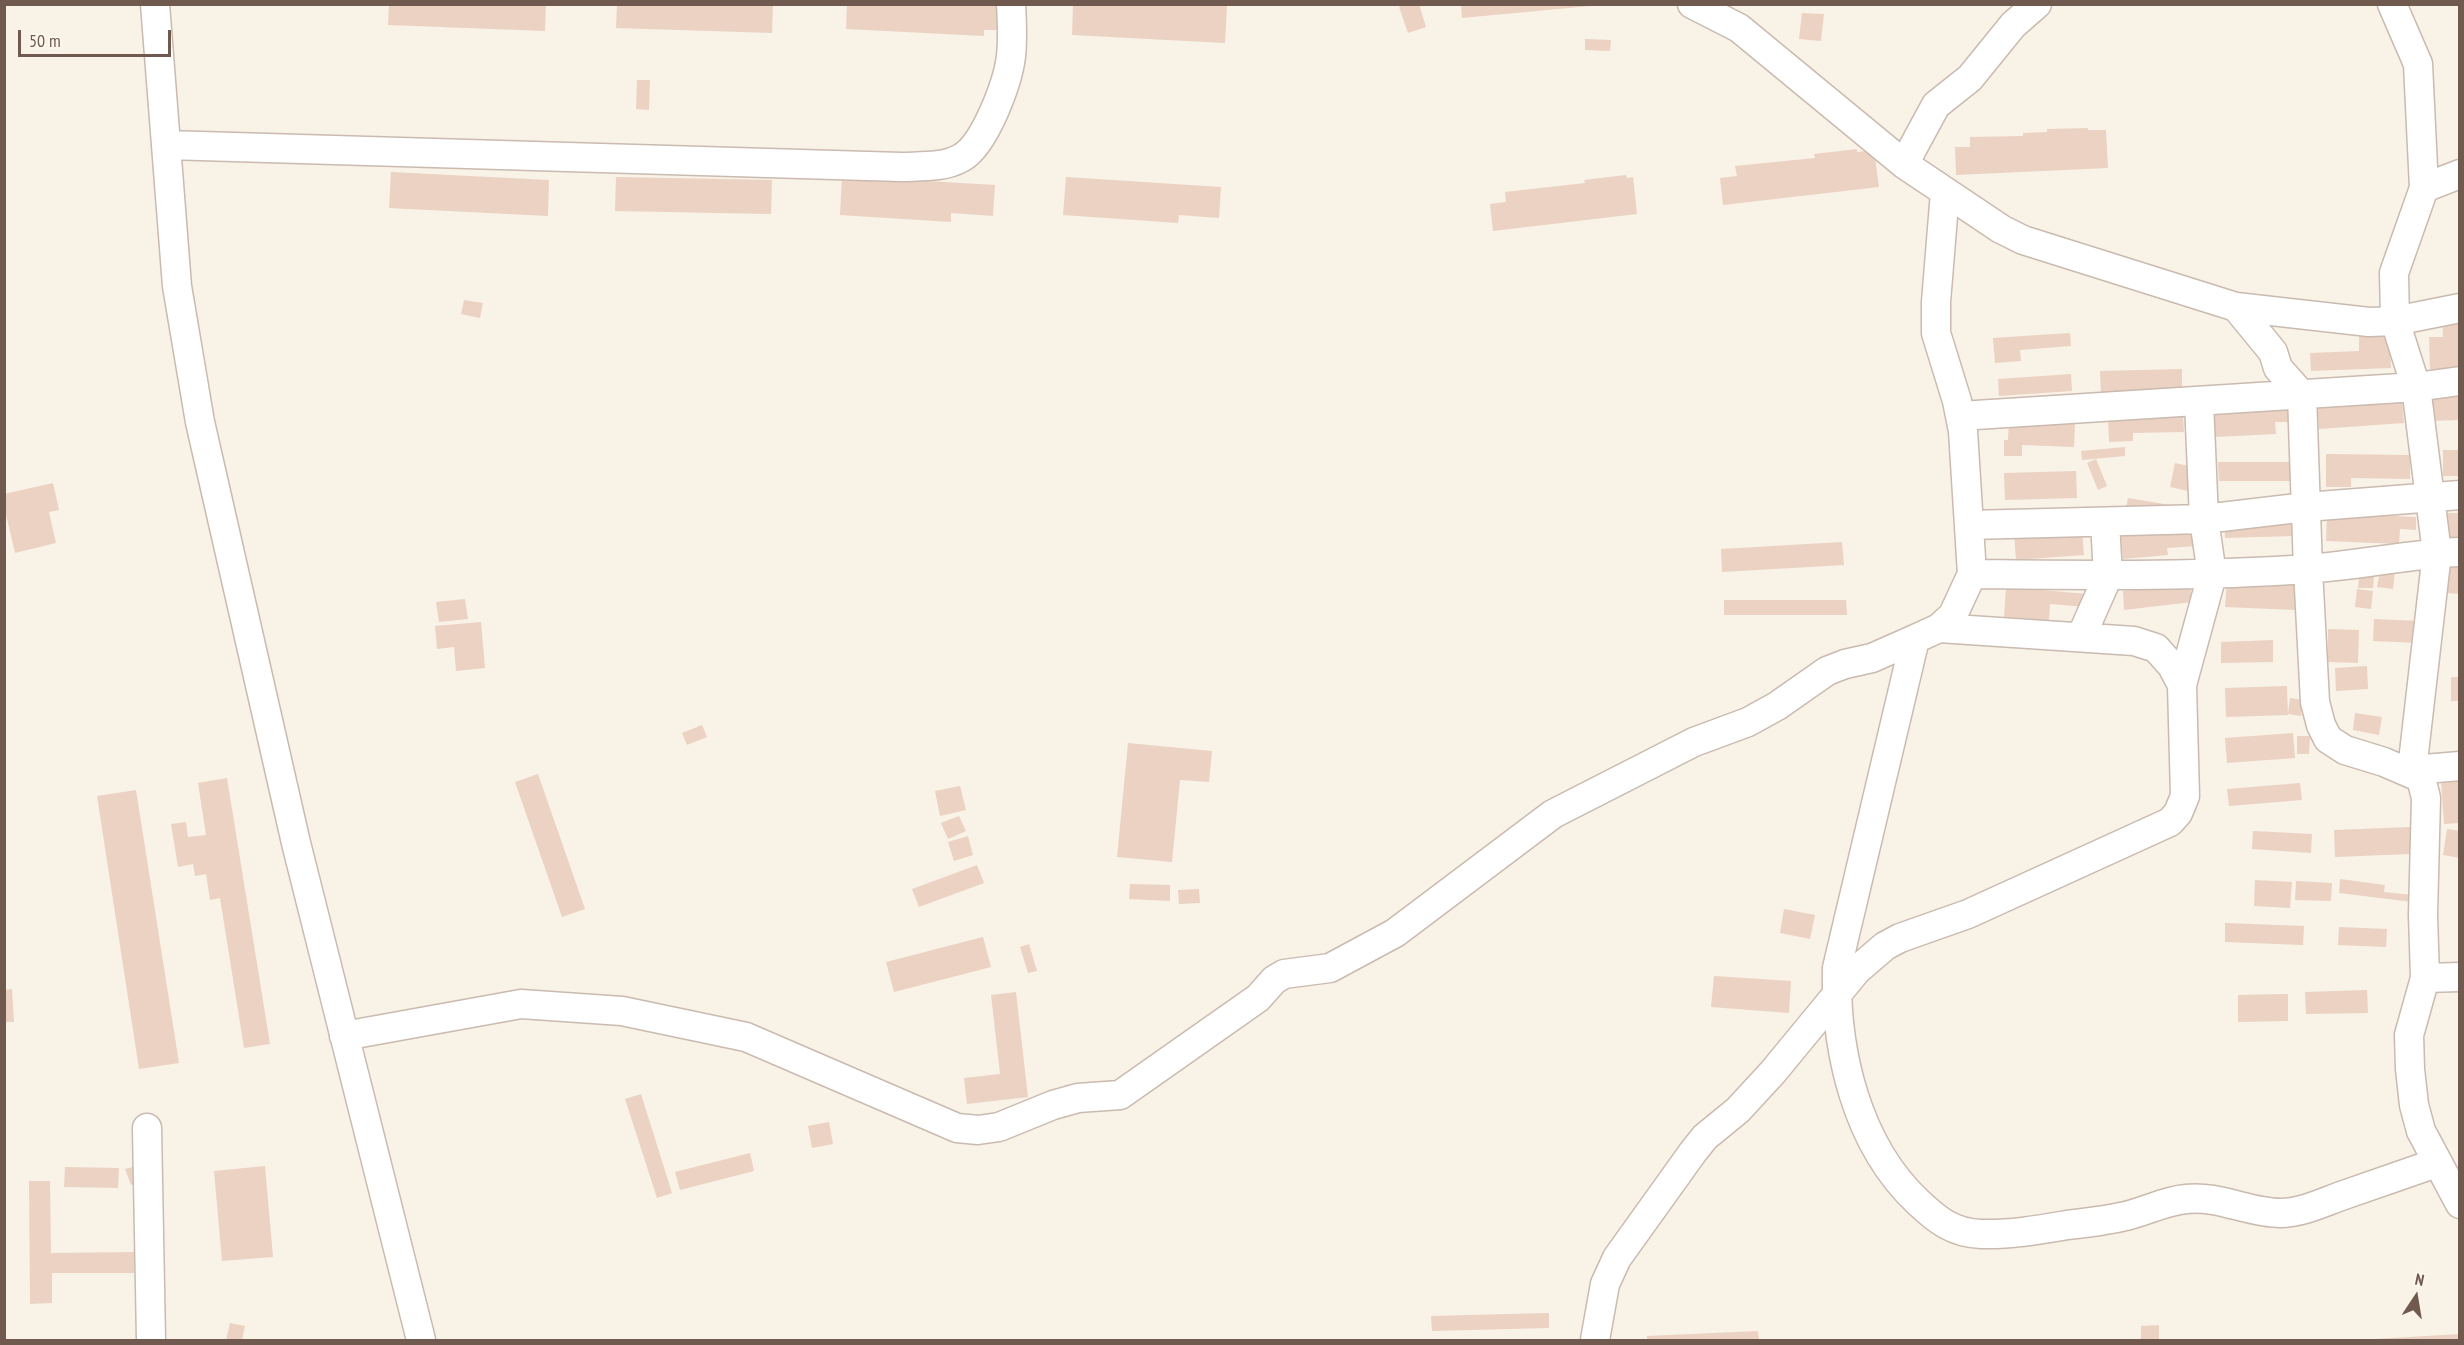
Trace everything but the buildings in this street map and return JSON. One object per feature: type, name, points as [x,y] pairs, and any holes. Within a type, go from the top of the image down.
[{"type":"street","points":[[155,4],[177,286],[200,422],[296,843],[421,1341]]},
{"type":"street","points":[[167,145],[889,167],[936,165],[961,158],[977,142],[987,126],[1011,58],[1013,27],[1011,4]]},
{"type":"street","points":[[1692,4],[1739,28],[1904,164],[2001,229],[2023,240],[2236,307],[2369,322],[2394,321],[2460,308]]},
{"type":"street","points":[[1904,164],[1936,105],[1970,78],[2013,25],[2037,4]]},
{"type":"street","points":[[2392,4],[2418,64],[2424,188],[2394,273],[2394,321],[2416,387],[2430,496],[2448,553],[2417,774],[2426,798],[2423,915],[2425,978],[2409,1035],[2410,1070],[2414,1105],[2421,1131],[2436,1163],[2460,1204]]},
{"type":"street","points":[[2424,188],[2460,174]]},
{"type":"street","points":[[345,1036],[521,1004],[622,1011],[746,1038],[957,1128],[978,1130],[999,1127],[1062,1102],[1078,1098],[1120,1095],[1258,998],[1274,980],[1284,975],[1330,969],[1395,933],[1553,814],[1694,742],[1748,722],[1777,706],[1827,671],[1872,658],[1927,633],[1953,615],[1972,574],[1963,431],[1936,333],[1936,302],[1945,192]]},
{"type":"street","points":[[2236,307],[2273,352],[2278,368],[2302,395],[2315,702],[2321,725],[2328,739],[2345,750],[2417,774],[2460,766]]},
{"type":"street","points":[[2273,352],[2292,313]]},
{"type":"street","points":[[1960,416],[2302,395],[2416,387],[2460,381]]},
{"type":"street","points":[[1595,1341],[1605,1284],[1617,1258],[1705,1137],[1738,1110],[1773,1072],[1857,970],[1885,946],[1900,938],[1968,914],[2170,822],[2178,813],[2185,796],[2182,685],[2212,574],[2204,519],[2199,402]]},
{"type":"street","points":[[1969,525],[2204,519],[2306,507],[2460,495]]},
{"type":"street","points":[[2081,638],[2108,576],[2105,522]]},
{"type":"street","points":[[1972,574],[2108,576],[2212,574],[2308,569],[2448,553]]},
{"type":"street","points":[[1927,633],[2133,641],[2156,648],[2172,666],[2182,685]]},
{"type":"street","points":[[1927,633],[1837,968],[1841,1041],[1854,1095],[1865,1126],[1905,1190],[1929,1213],[1953,1230],[1979,1234],[2019,1232],[2122,1217],[2188,1198],[2212,1200],[2263,1211],[2298,1211],[2436,1163]]},
{"type":"street","points":[[2425,978],[2460,977]]},
{"type":"street","points":[[147,1128],[151,1341]]}]
